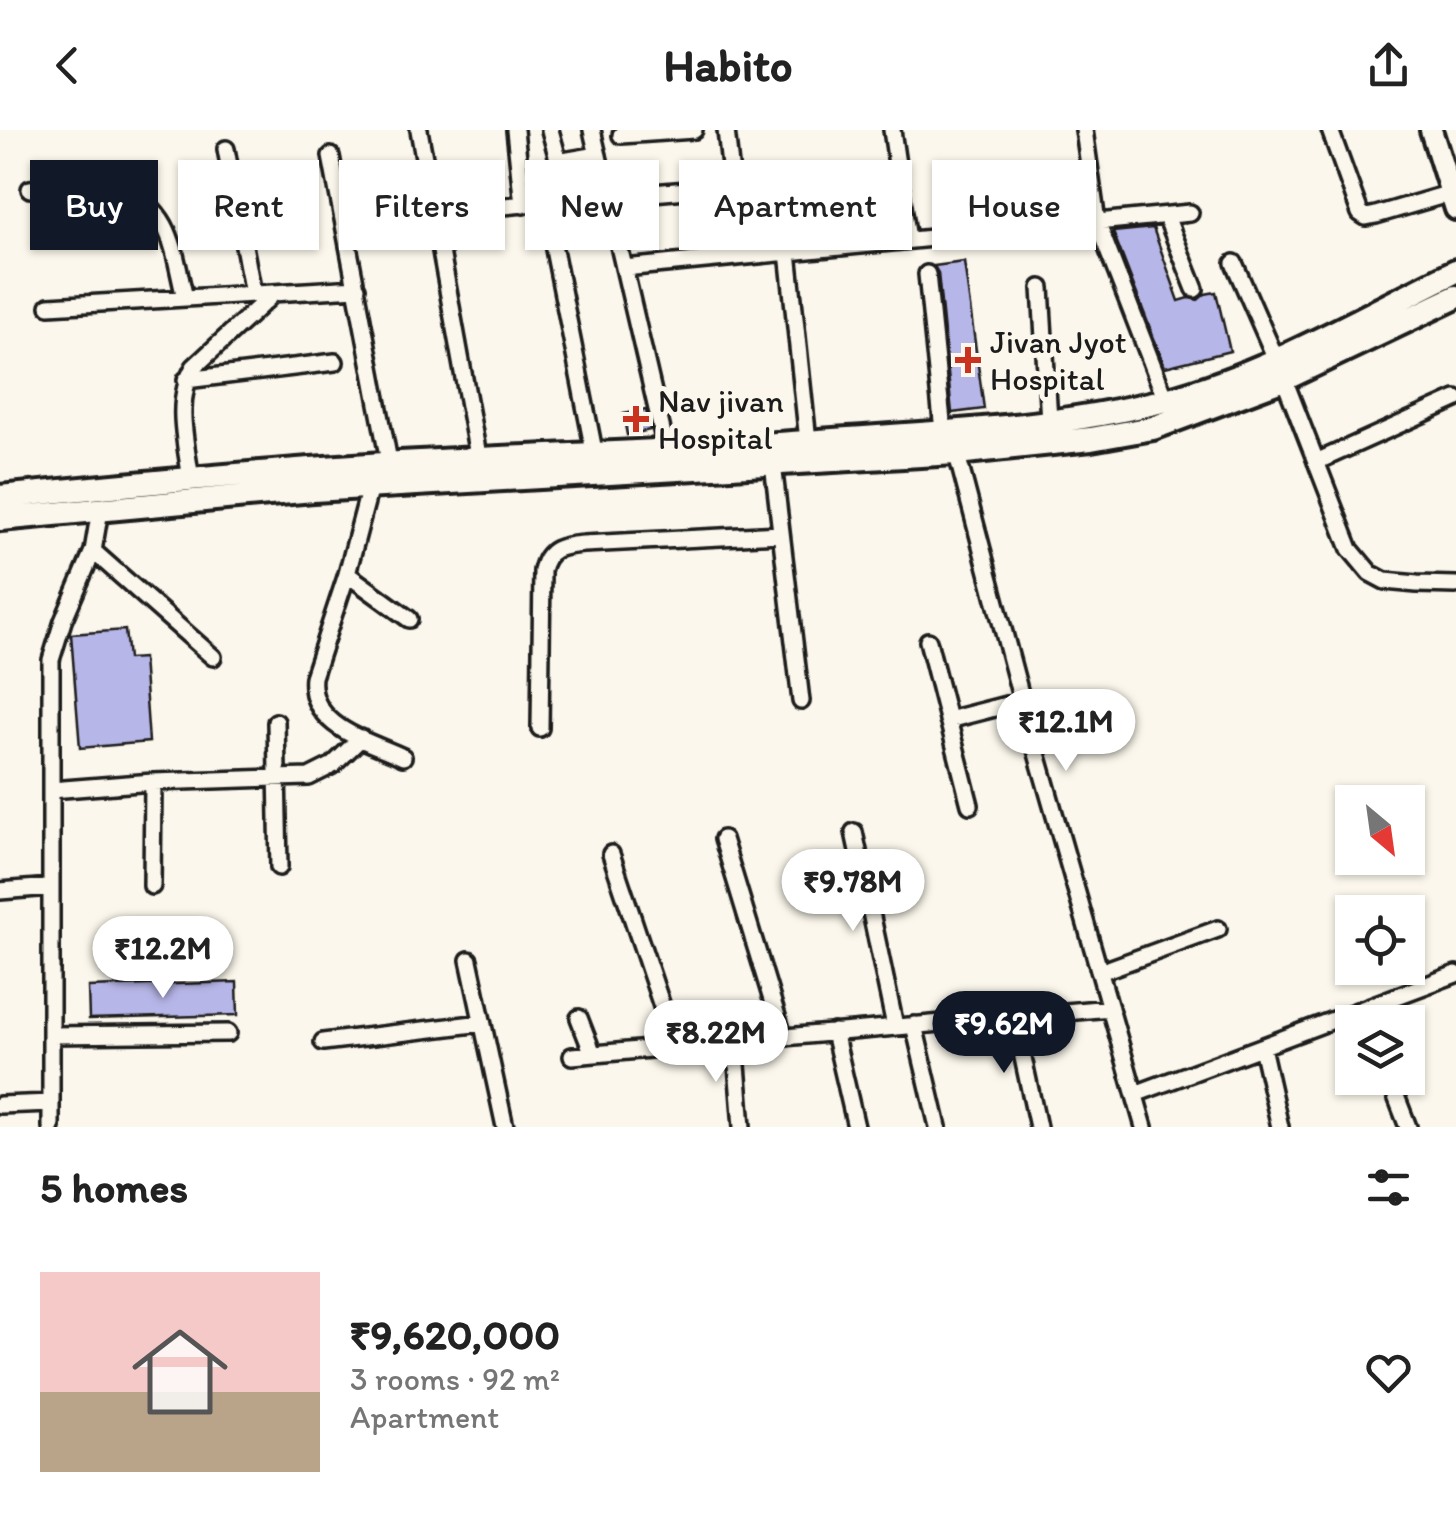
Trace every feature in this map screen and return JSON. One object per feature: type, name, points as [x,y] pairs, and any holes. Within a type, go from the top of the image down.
[{"type":"highway","points":[[0,497],[191,480],[384,479],[773,464],[950,438],[1113,412],[1280,369],[1456,271]]},
{"type":"highway","points":[[0,519],[384,479],[479,461],[808,441],[1091,440],[1154,428],[1280,369],[1456,297]]},
{"type":"main road","points":[[1431,130],[1453,201]]},
{"type":"street","points":[[419,130],[424,160]]},
{"type":"street","points":[[505,206],[523,205],[514,130]]},
{"type":"street","points":[[550,130],[558,159],[598,155]]},
{"type":"street","points":[[592,130],[599,160]]},
{"type":"street","points":[[621,136],[694,130]]},
{"type":"street","points":[[726,130],[730,160]]},
{"type":"street","points":[[892,130],[896,160]]},
{"type":"street","points":[[1084,130],[1097,222],[1166,400]]},
{"type":"street","points":[[1330,130],[1360,214],[1376,216],[1453,201]]},
{"type":"street","points":[[226,150],[253,294]]},
{"type":"street","points":[[331,156],[356,288],[384,479],[347,574],[312,691],[325,716],[403,757]]},
{"type":"street","points":[[158,213],[169,233],[185,298]]},
{"type":"street","points":[[912,240],[1190,213]]},
{"type":"street","points":[[1166,216],[1195,289]]},
{"type":"street","points":[[441,250],[479,461]]},
{"type":"street","points":[[554,250],[595,456]]},
{"type":"street","points":[[620,250],[668,452]]},
{"type":"street","points":[[739,250],[740,256]]},
{"type":"street","points":[[624,268],[808,250]]},
{"type":"street","points":[[788,252],[808,441]]},
{"type":"street","points":[[1234,263],[1350,549],[1370,573],[1386,581],[1456,584]]},
{"type":"street","points":[[927,274],[950,438],[1144,1127]]},
{"type":"street","points":[[49,306],[356,288]]},
{"type":"street","points":[[1042,288],[1049,421]]},
{"type":"street","points":[[191,480],[182,400],[186,380],[194,366],[274,293]]},
{"type":"street","points":[[186,380],[334,362]]},
{"type":"street","points":[[1316,462],[1456,399]]},
{"type":"street","points":[[773,464],[801,701]]},
{"type":"street","points":[[51,1127],[52,660],[63,621],[94,551],[100,510]]},
{"type":"street","points":[[540,728],[542,571],[550,551],[584,544],[782,534]]},
{"type":"street","points":[[94,551],[213,657]]},
{"type":"street","points":[[347,574],[409,619]]},
{"type":"street","points":[[928,641],[970,805]]},
{"type":"street","points":[[948,720],[1022,701]]},
{"type":"street","points":[[276,722],[279,866]]},
{"type":"street","points":[[51,790],[309,776],[324,771],[361,738]]},
{"type":"street","points":[[152,886],[153,782]]},
{"type":"street","points":[[854,832],[896,1026]]},
{"type":"street","points":[[723,838],[782,1036]]},
{"type":"street","points":[[611,854],[675,1046]]},
{"type":"street","points":[[0,891],[51,887]]},
{"type":"street","points":[[1100,972],[1218,929]]},
{"type":"street","points":[[468,960],[505,1127]]},
{"type":"street","points":[[1389,1005],[1456,974]]},
{"type":"street","points":[[572,1056],[1110,1008]]},
{"type":"street","points":[[1014,1016],[1038,1127]]},
{"type":"street","points":[[579,1018],[593,1054]]},
{"type":"street","points":[[324,1042],[482,1023]]},
{"type":"street","points":[[914,1024],[938,1127]]},
{"type":"street","points":[[1136,1094],[1262,1047],[1335,1025]]},
{"type":"street","points":[[834,1032],[856,1127]]},
{"type":"street","points":[[51,1036],[228,1033]]},
{"type":"street","points":[[735,1040],[742,1127]]},
{"type":"street","points":[[1262,1047],[1280,1127]]},
{"type":"street","points":[[1396,1095],[1408,1127]]},
{"type":"street","points":[[0,1105],[51,1103]]},
{"type":"building","points":[[1153,228],[1179,301],[1198,300],[1216,292],[1230,351],[1165,367],[1113,232]]},
{"type":"building","points":[[964,262],[984,409],[952,413],[938,273],[934,266]]},
{"type":"building","points":[[646,410],[650,430],[627,435],[623,414]]},
{"type":"building","points":[[125,630],[128,659],[143,658],[149,742],[80,748],[71,634]]},
{"type":"building","points":[[237,982],[238,1015],[89,1019],[88,987]]},
{"type":"place","name":"Jivan Jyot Hospital","points":[[968,360]]},
{"type":"place","name":"Nav jivan Hospital","points":[[636,419]]}]
